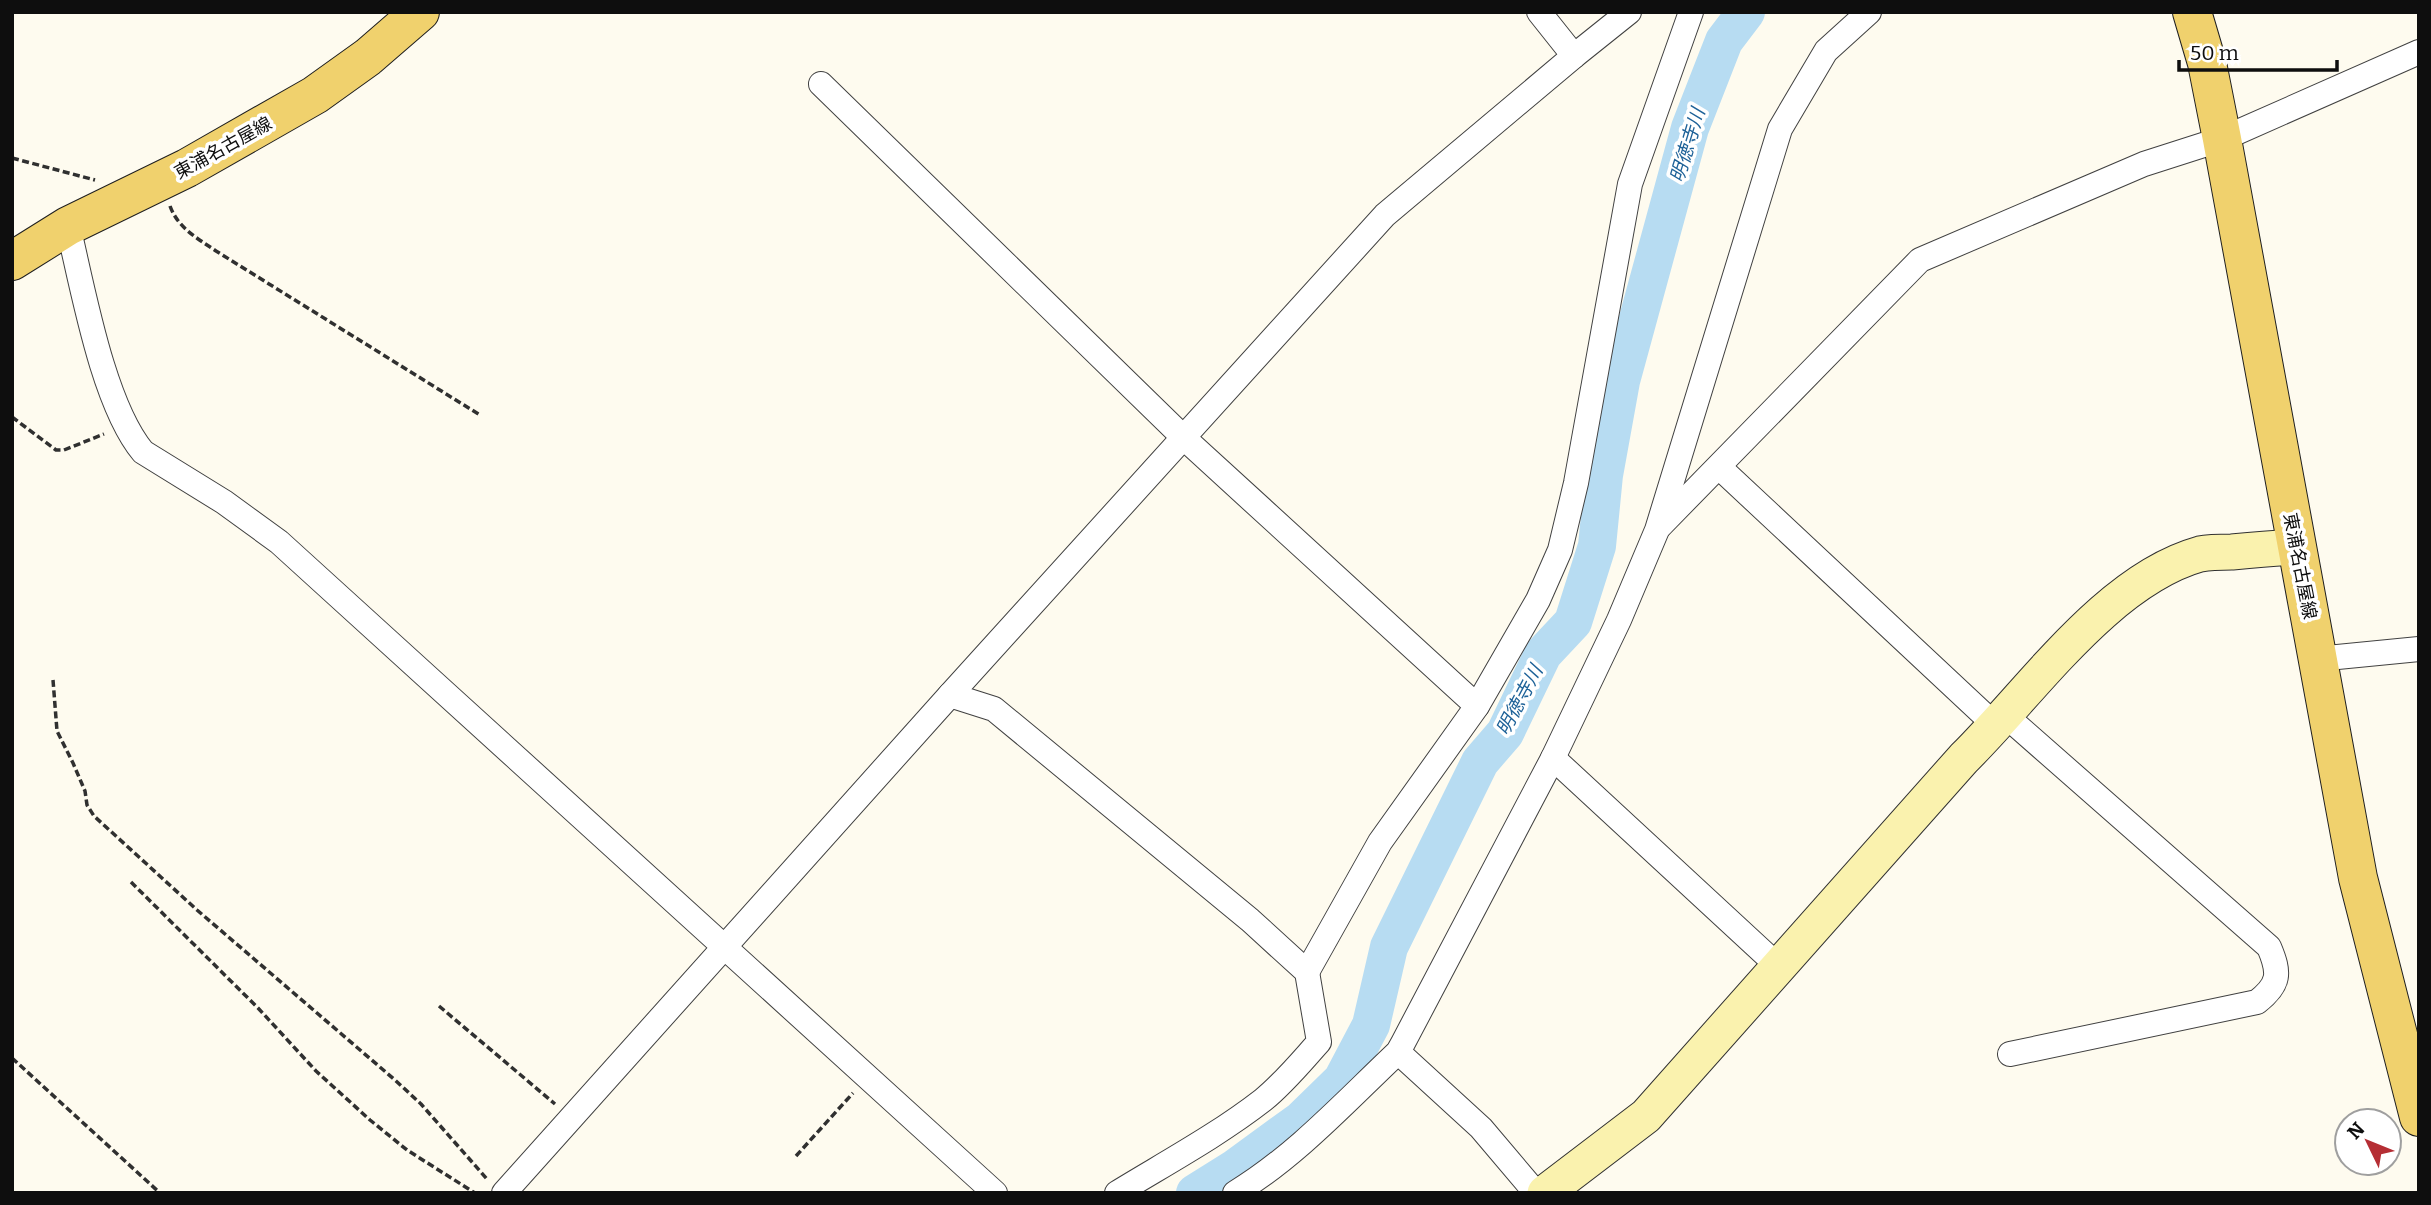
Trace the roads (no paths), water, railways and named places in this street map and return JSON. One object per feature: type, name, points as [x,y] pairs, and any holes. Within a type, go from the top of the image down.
[{"type":"main road","name":"東浦名古屋線","points":[[12,261],[68,226],[261,128],[315,95],[368,57],[420,12]]},
{"type":"main road","name":"東浦名古屋線","points":[[2192,12],[2207,62],[2222,139],[2358,878],[2419,1117]]},
{"type":"street","points":[[1539,12],[1574,56]]},
{"type":"street","points":[[499,1189],[572,1117],[1385,215],[1629,12]]},
{"type":"street","points":[[1307,972],[1380,842],[1477,706],[1538,600],[1560,550],[1576,483],[1630,184],[1691,12]]},
{"type":"street","points":[[1235,1193],[1289,1153],[1398,1052],[1553,758],[1619,620],[1657,530],[1780,129],[1826,51],[1869,12]]},
{"type":"street","points":[[1657,530],[1920,260],[2144,164],[2222,139],[2419,52]]},
{"type":"street","points":[[821,85],[1184,438],[1477,706]]},
{"type":"street","points":[[68,226],[98,346],[115,399],[143,453],[224,502],[279,542],[995,1193]]},
{"type":"street","points":[[1719,467],[2001,721],[2269,947],[2276,965],[2276,978],[2270,992],[2257,1002],[2010,1054]]},
{"type":"street","points":[[1545,1193],[1646,1116],[1964,758],[2110,605],[2153,574],[2201,554],[2296,547]]},
{"type":"street","points":[[2318,659],[2419,649]]},
{"type":"street","points":[[950,695],[994,709],[1250,920],[1307,972],[1319,1042],[1264,1099],[1117,1193]]},
{"type":"street","points":[[1553,758],[1778,966]]},
{"type":"street","points":[[1398,1052],[1480,1128],[1536,1193]]},
{"type":"waterway","name":"明徳寺川","points":[[1195,1193],[1301,1120],[1342,1080],[1371,1025],[1389,947],[1480,762],[1505,733],[1543,654],[1573,622],[1597,546],[1604,475],[1621,381],[1690,128],[1724,41],[1746,12]]}]
